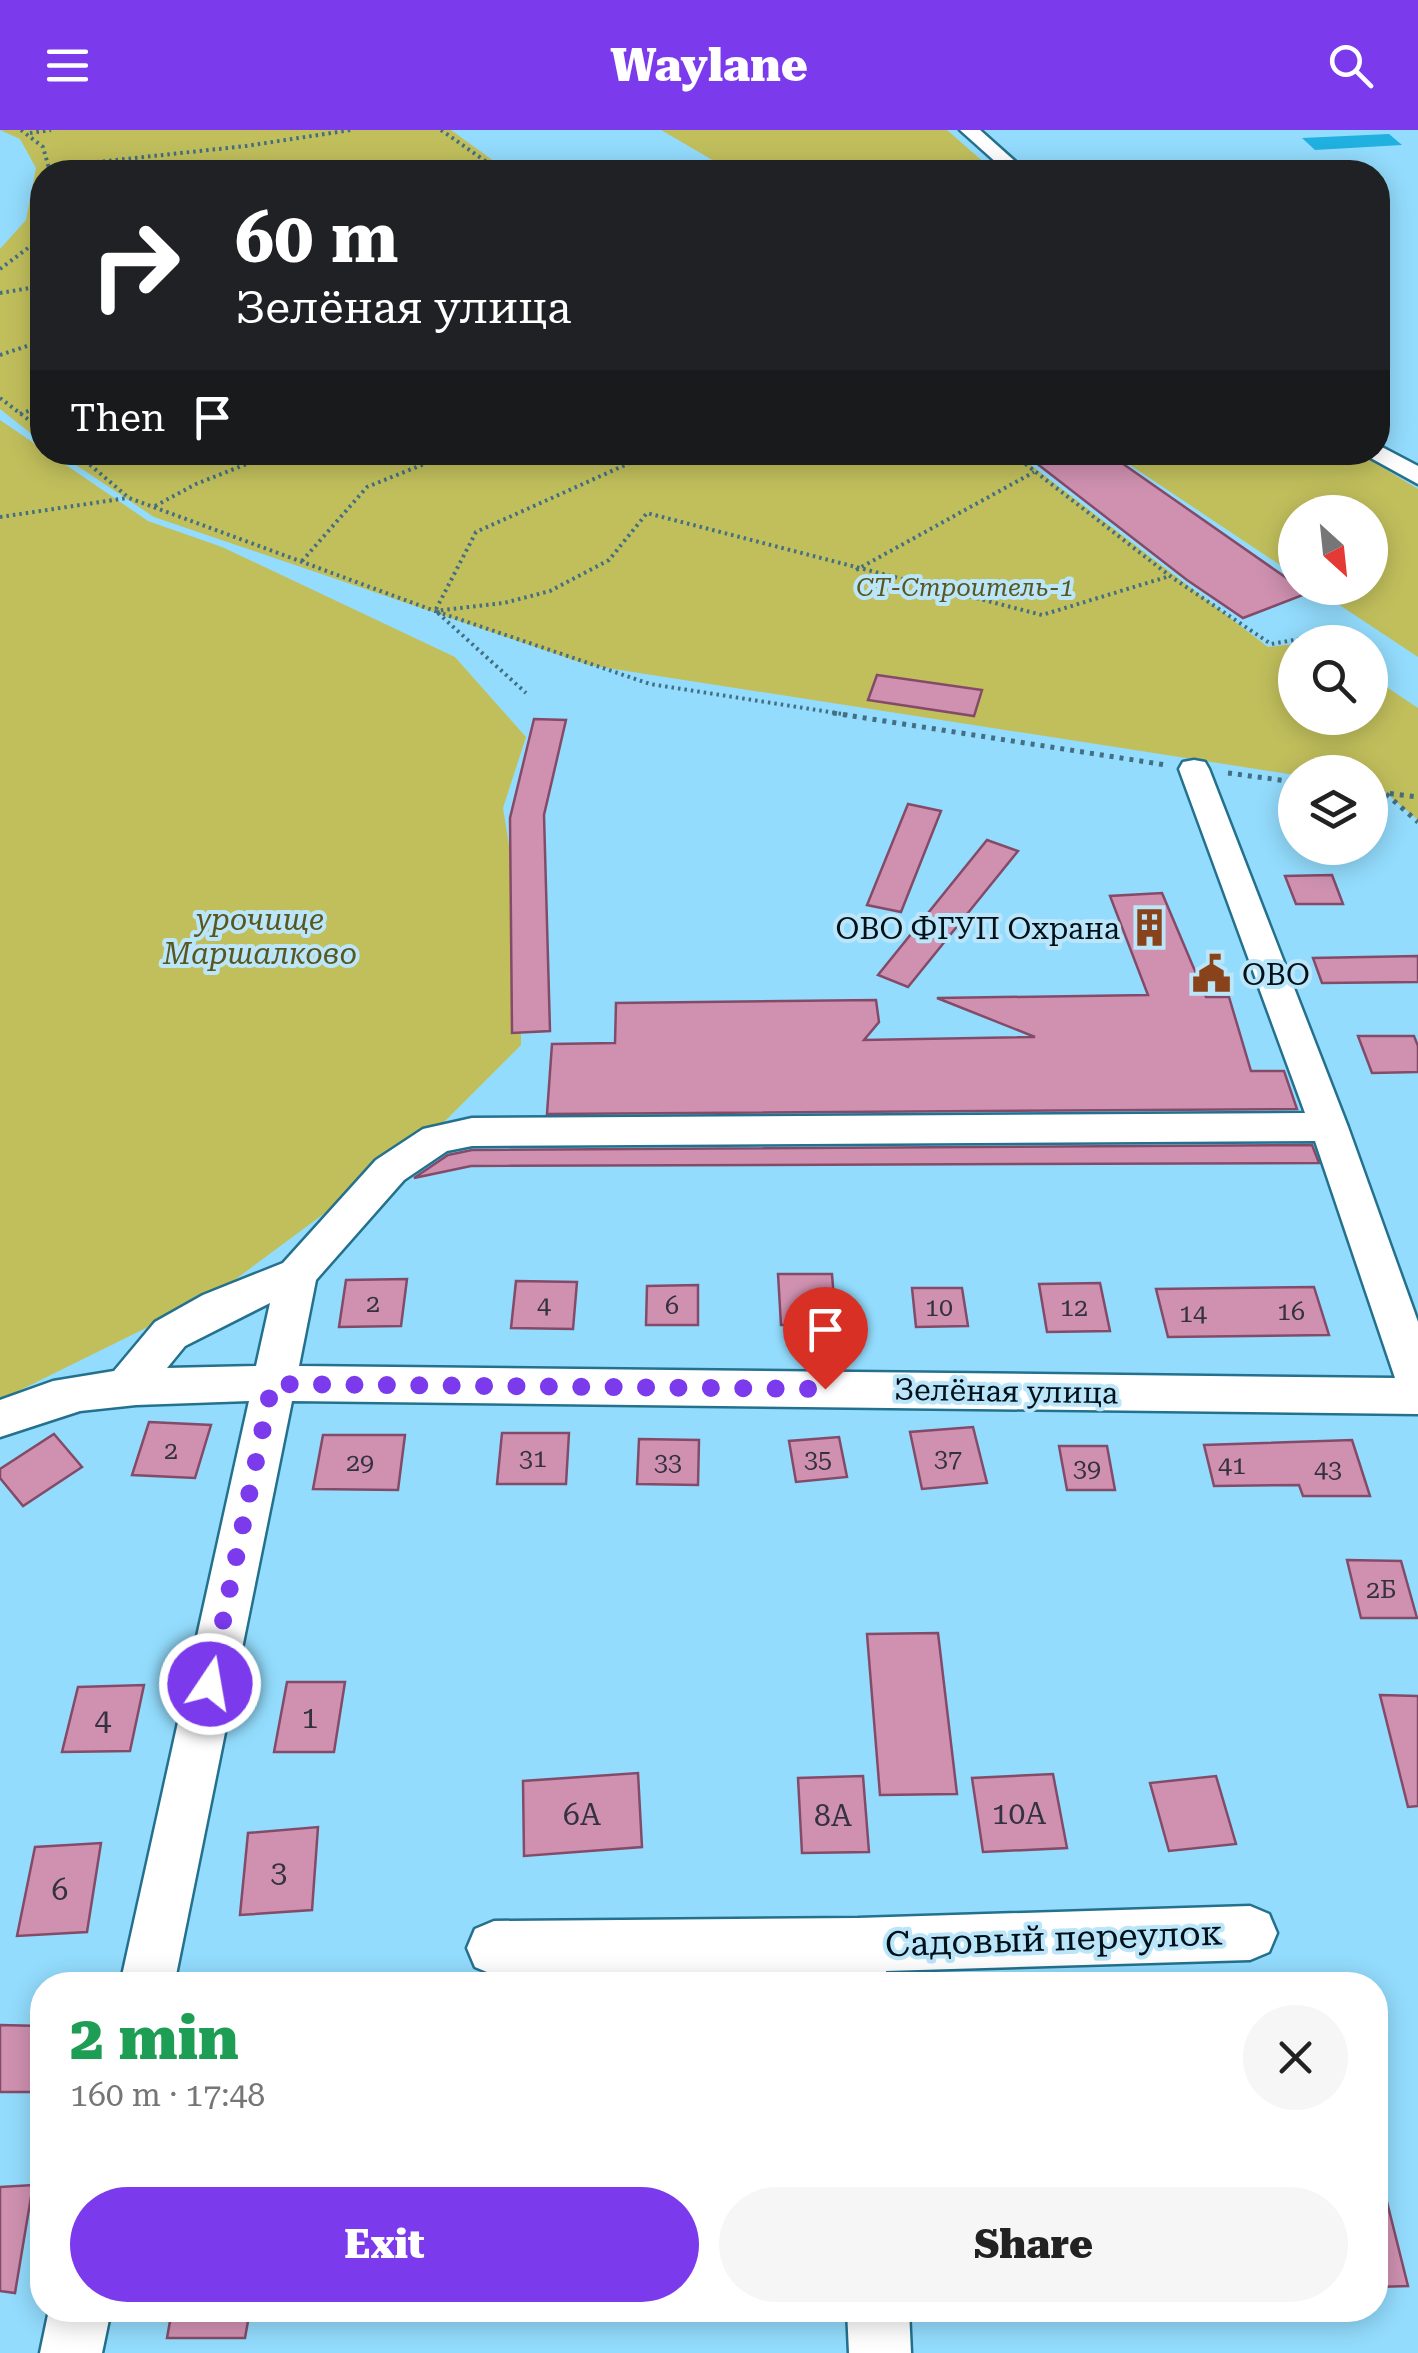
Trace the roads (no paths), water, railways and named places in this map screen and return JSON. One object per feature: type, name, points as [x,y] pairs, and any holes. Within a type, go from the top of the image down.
[{"type":"street","points":[[969,130],[1004,160]]},
{"type":"street","points":[[1390,460],[1418,477]]},
{"type":"street","points":[[1194,769],[1329,1127],[1418,1382]]},
{"type":"street","points":[[126,1388],[170,1334],[218,1307],[297,1274],[390,1170],[436,1139],[472,1132],[1329,1127]]},
{"type":"street","points":[[151,1972],[297,1274]]},
{"type":"street","name":"Зелёная улица","points":[[0,1418],[23,1407],[86,1390],[272,1384],[1418,1396]]},
{"type":"street","name":"Садовый переулок","points":[[494,1948],[859,1965],[1250,1934]]},
{"type":"street","points":[[71,2353],[77,2322]]},
{"type":"street","points":[[879,2322],[880,2353]]},
{"type":"water","points":[[1389,134],[1402,145],[1315,150],[1302,138]]},
{"type":"place","name":"ОВО ФГУП Охрана","points":[[1150,928]]},
{"type":"place","name":"ОВО","points":[[1212,974]]},
{"type":"park label","name":"СТ-Строитель-1","points":[[965,587]]},
{"type":"park label","name":"урочище Маршалково","points":[[260,936]]}]
